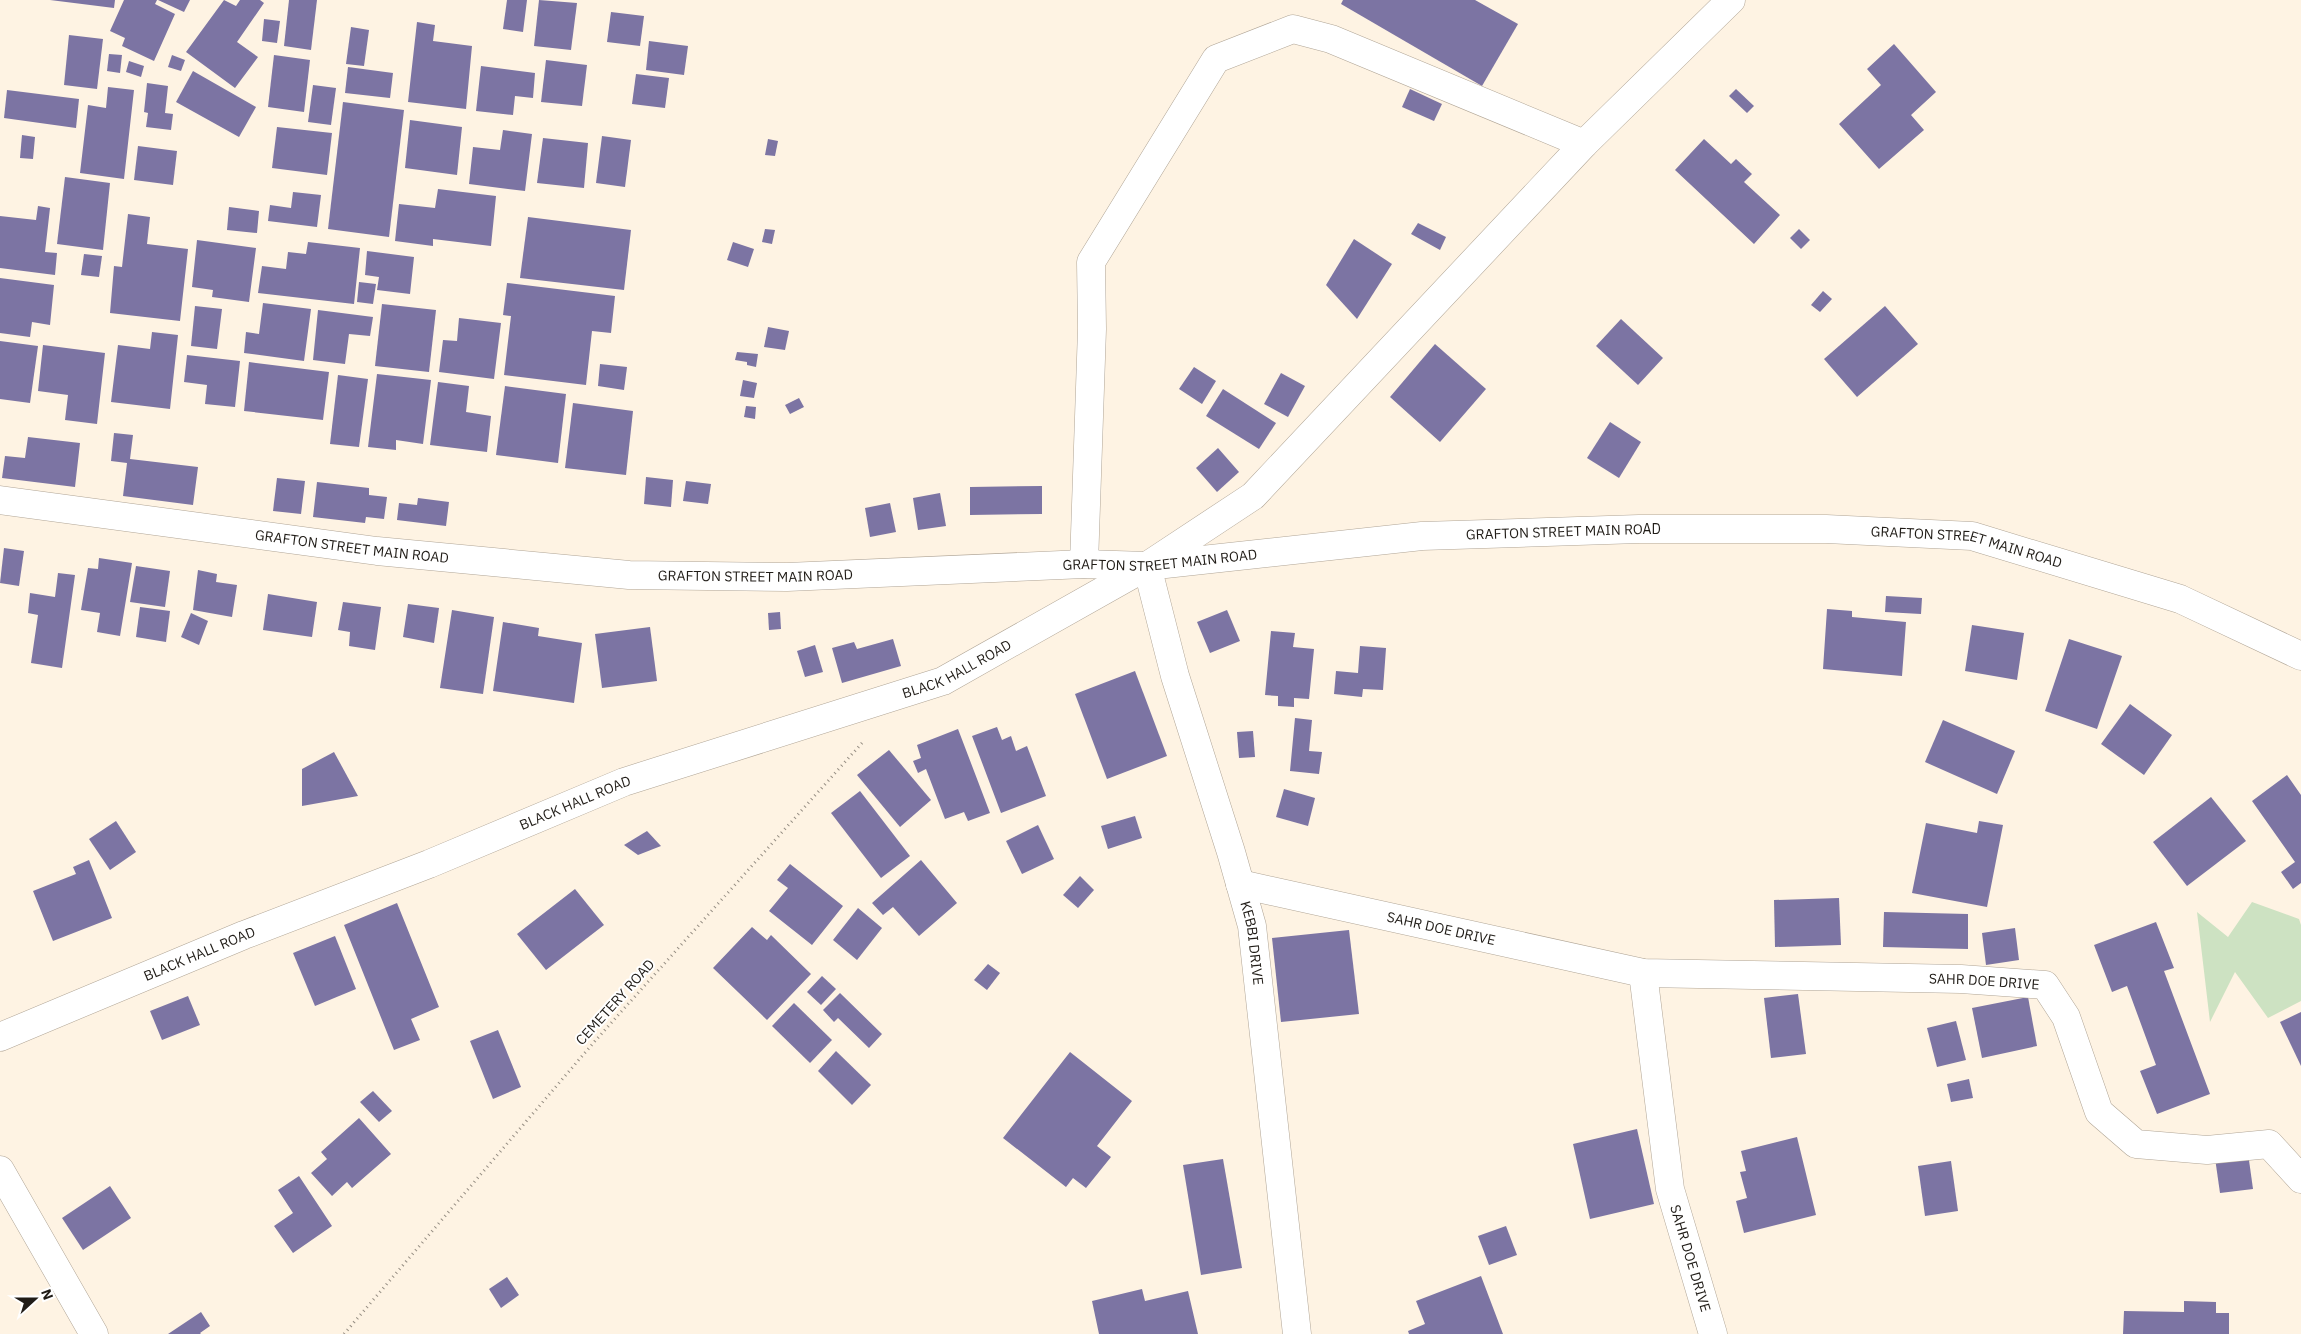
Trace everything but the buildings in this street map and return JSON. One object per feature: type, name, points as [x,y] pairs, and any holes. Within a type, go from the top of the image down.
[{"type":"street","name":"BLACK HALL ROAD","points":[[0,1037],[244,935],[430,864],[624,782],[943,681],[1147,566],[1253,496],[1584,144],[1731,0]]},
{"type":"street","points":[[1084,564],[1092,329],[1091,262],[1216,58],[1293,29],[1331,39],[1584,144]]},
{"type":"street","name":"GRAFTON STREET MAIN ROAD","points":[[0,500],[377,551],[629,575],[787,577],[1084,564],[1147,566],[1422,536],[1638,529],[1786,529],[1972,536],[2180,600],[2301,656]]},
{"type":"street","name":"KEBBI DRIVE","points":[[1147,566],[1175,676],[1252,926],[1297,1334]]},
{"type":"street","name":"SAHR DOE DRIVE","points":[[1240,884],[1643,973],[1960,978],[2045,985],[2066,1017],[2099,1112],[2136,1144],[2207,1150],[2269,1144],[2301,1179]]},
{"type":"street","name":"SAHR DOE DRIVE","points":[[1643,973],[1670,1189],[1712,1334]]},
{"type":"street","points":[[0,1170],[94,1334]]},
{"type":"path","name":"CEMETERY ROAD","points":[[344,1334],[595,1041],[865,740]]},
{"type":"green space","points":[[2252,902],[2299,919],[2301,925],[2301,1001],[2268,1018],[2235,972],[2210,1022],[2197,912],[2228,937]]}]
